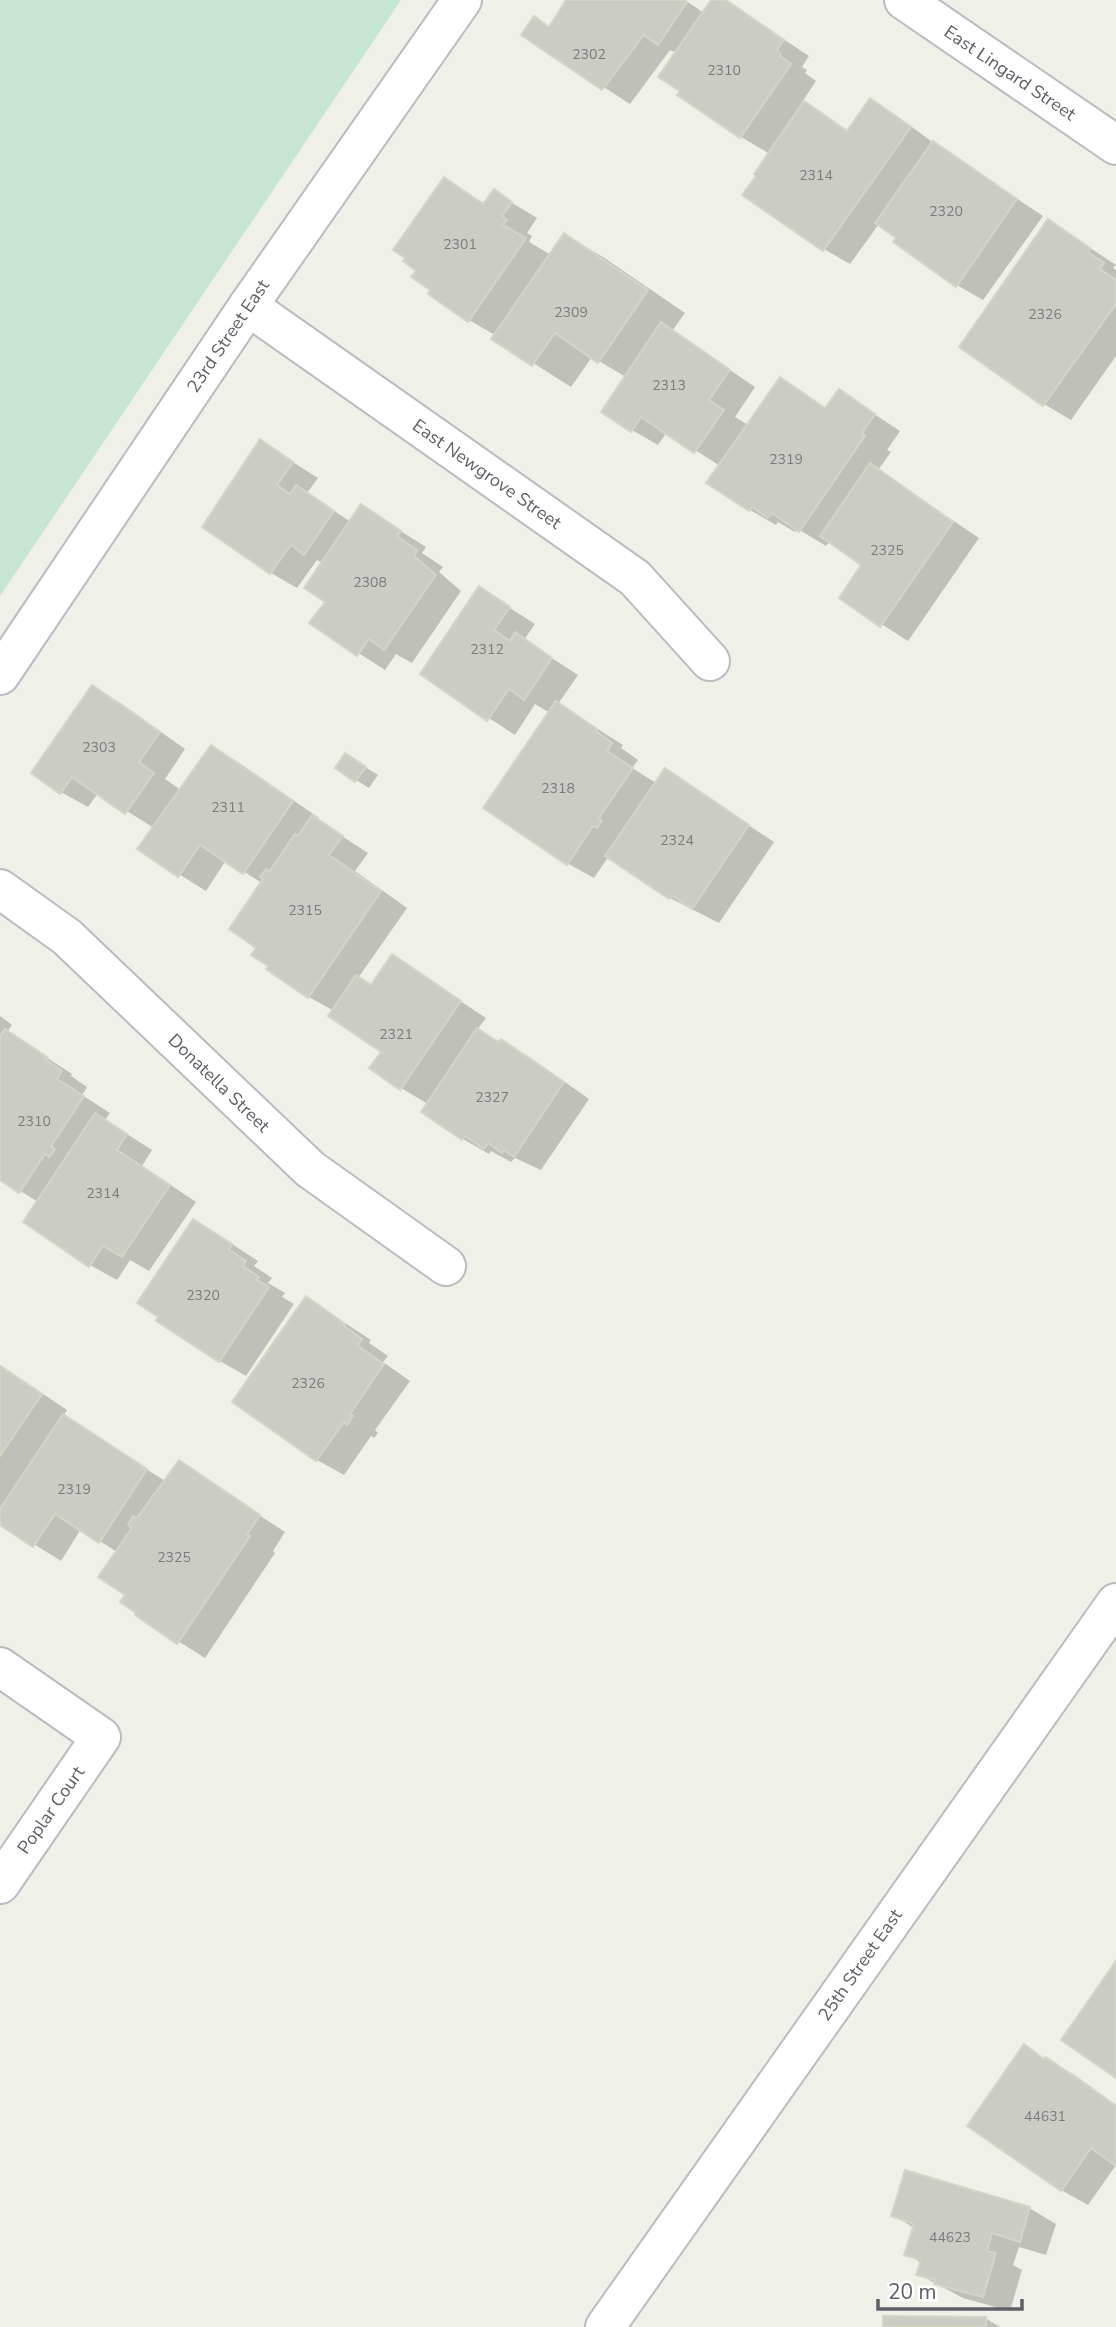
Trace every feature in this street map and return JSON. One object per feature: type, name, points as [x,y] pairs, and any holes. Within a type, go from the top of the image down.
[{"type":"street","name":"23rd Street East","points":[[0,676],[248,306],[462,0]]},
{"type":"street","name":"East Lingard Street","points":[[904,0],[1116,145]]},
{"type":"street","name":"East Newgrove Street","points":[[248,306],[635,578],[710,661]]},
{"type":"street","name":"Donatella Street","points":[[0,889],[66,937],[310,1169],[446,1266]]},
{"type":"street","name":"25th Street East","points":[[605,2327],[1116,1603]]},
{"type":"street","name":"Poplar Court","points":[[0,1667],[101,1737],[0,1884]]},
{"type":"green space","points":[[0,0],[401,0],[0,596]]},
{"type":"building","points":[[566,0],[687,2],[658,45],[644,35],[602,90],[521,35],[534,16],[549,27]]},
{"type":"building","points":[[711,0],[726,0],[784,40],[777,50],[780,56],[791,64],[740,138],[677,95],[680,91],[658,77]]},
{"type":"building","points":[[870,98],[911,127],[823,251],[742,195],[804,101],[847,131]]},
{"type":"building","points":[[933,141],[1017,199],[956,287],[893,242],[896,238],[875,223]]},
{"type":"building","points":[[444,177],[483,204],[494,189],[512,202],[502,216],[507,220],[503,225],[526,238],[468,322],[428,294],[430,290],[411,277],[416,271],[403,261],[405,258],[393,250]]},
{"type":"building","points":[[1048,219],[1090,248],[1088,252],[1104,263],[1100,269],[1116,280],[1116,304],[1043,406],[959,347]]},
{"type":"building","points":[[564,233],[648,290],[598,363],[555,333],[532,366],[491,339]]},
{"type":"building","points":[[661,322],[730,370],[709,400],[724,410],[694,453],[641,417],[631,432],[601,412]]},
{"type":"building","points":[[780,377],[825,408],[839,389],[875,414],[862,433],[865,436],[799,532],[772,513],[768,518],[752,507],[749,511],[706,483]]},
{"type":"building","points":[[260,439],[293,462],[277,485],[290,494],[296,485],[334,511],[304,555],[291,545],[270,574],[202,527]]},
{"type":"building","points":[[870,463],[953,522],[880,627],[839,598],[861,565],[820,536]]},
{"type":"building","points":[[361,504],[401,531],[397,536],[417,550],[414,556],[436,575],[384,650],[369,639],[357,656],[309,623],[325,602],[304,588]]},
{"type":"building","points":[[479,586],[510,607],[494,630],[510,641],[515,632],[552,658],[524,700],[509,689],[487,721],[420,674]]},
{"type":"building","points":[[92,685],[160,732],[139,762],[154,773],[125,814],[72,777],[60,794],[31,773]]},
{"type":"building","points":[[556,701],[597,729],[596,731],[612,743],[607,751],[633,768],[599,818],[602,821],[597,828],[593,826],[567,865],[483,808]]},
{"type":"building","points":[[211,745],[293,801],[243,874],[200,845],[178,877],[137,849]]},
{"type":"building","points":[[345,753],[366,767],[355,782],[335,768]]},
{"type":"building","points":[[665,768],[749,825],[692,909],[672,895],[669,899],[605,856]]},
{"type":"building","points":[[312,815],[343,836],[329,855],[381,891],[308,998],[266,969],[268,966],[251,955],[256,948],[229,929],[263,879],[260,877],[266,869],[269,872],[295,834],[298,836]]},
{"type":"building","points":[[392,954],[461,1001],[400,1090],[369,1068],[381,1052],[328,1016],[356,975],[371,985]]},
{"type":"building","points":[[477,1028],[498,1042],[501,1039],[564,1082],[514,1157],[504,1150],[502,1153],[488,1143],[484,1149],[465,1136],[462,1140],[421,1112]]},
{"type":"building","points":[[5,1029],[47,1057],[45,1059],[62,1071],[57,1079],[84,1096],[51,1146],[55,1149],[49,1157],[45,1154],[19,1193],[0,1180],[0,1036]]},
{"type":"building","points":[[95,1113],[127,1134],[117,1150],[170,1185],[122,1257],[103,1246],[89,1267],[23,1222]]},
{"type":"building","points":[[193,1219],[232,1244],[229,1250],[246,1261],[243,1266],[269,1287],[219,1362],[156,1321],[158,1317],[137,1303]]},
{"type":"building","points":[[306,1296],[345,1324],[344,1326],[362,1339],[358,1346],[384,1364],[350,1414],[353,1416],[347,1425],[344,1422],[316,1461],[232,1402]]},
{"type":"building","points":[[0,1366],[42,1394],[0,1456]]},
{"type":"building","points":[[63,1414],[147,1469],[99,1543],[55,1514],[33,1547],[0,1525],[0,1509]]},
{"type":"building","points":[[179,1460],[260,1515],[247,1535],[250,1536],[177,1644],[135,1615],[136,1613],[120,1602],[125,1595],[98,1577],[132,1528],[128,1525],[133,1516],[137,1518]]},
{"type":"building","points":[[1116,1961],[1116,2078],[1061,2040]]},
{"type":"building","points":[[1024,2044],[1116,2106],[1116,2166],[1091,2148],[1061,2191],[967,2126]]},
{"type":"building","points":[[905,2170],[1030,2207],[1020,2242],[992,2233],[987,2251],[996,2253],[983,2297],[934,2284],[935,2280],[916,2275],[921,2260],[904,2255],[914,2224],[891,2216]]},
{"type":"building","points":[[883,2316],[986,2317],[986,2327],[883,2327]]}]
